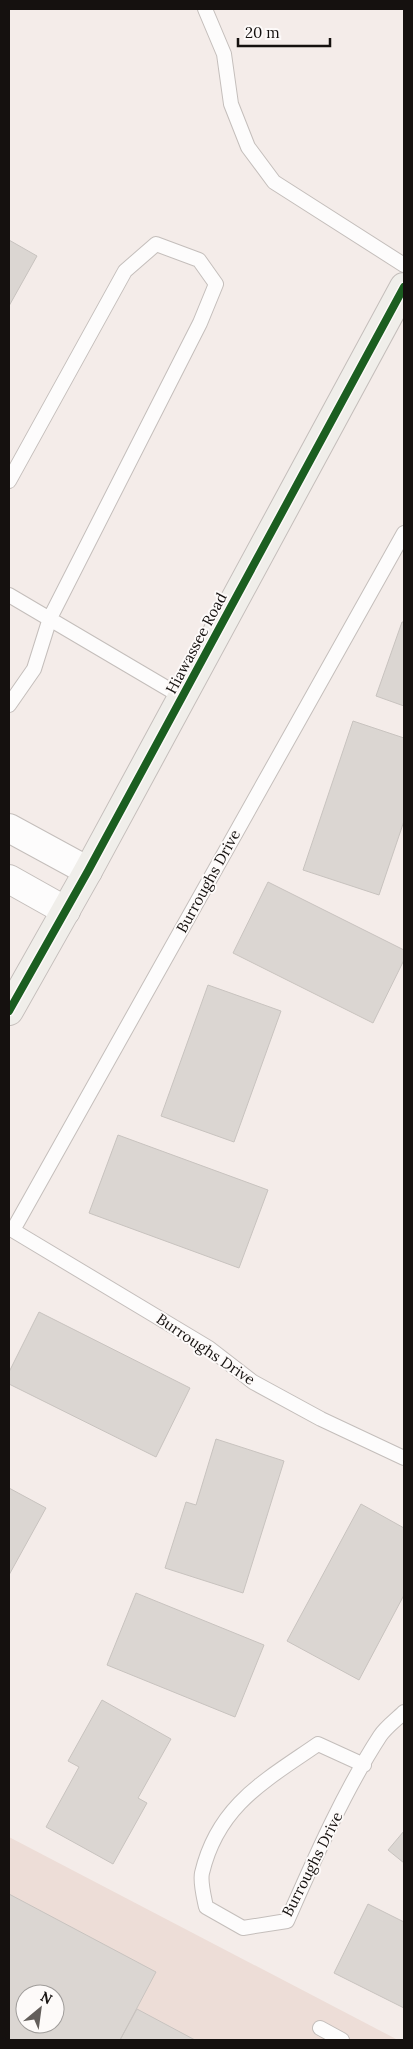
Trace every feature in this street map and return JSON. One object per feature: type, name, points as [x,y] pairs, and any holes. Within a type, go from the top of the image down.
[{"type":"street","name":"Hiawassee Road","points":[[9,1011],[88,871],[404,288]]},
{"type":"street","points":[[9,828],[88,871]]},
{"type":"street","points":[[9,878],[66,911]]},
{"type":"lane","points":[[205,9],[224,54],[230,104],[248,147],[274,182],[404,265]]},
{"type":"lane","points":[[9,481],[125,271],[156,244],[199,260],[216,284],[200,323],[50,618],[34,669],[9,705]]},
{"type":"lane","name":"Burroughs Drive","points":[[404,532],[11,1229],[210,1348],[253,1382],[320,1419],[404,1458]]},
{"type":"lane","points":[[9,595],[182,697]]},
{"type":"lane","name":"Burroughs Drive","points":[[364,1765],[318,1744],[254,1788],[221,1823],[202,1874],[206,1907],[243,1928],[287,1921],[325,1836],[364,1765],[381,1735],[404,1712]]},
{"type":"lane","points":[[320,2028],[342,2040]]},
{"type":"shaded area","points":[[9,1837],[398,2040],[9,2040]]},
{"type":"building","points":[[9,240],[37,256],[9,306]]},
{"type":"building","points":[[402,622],[404,622],[404,706],[376,696]]},
{"type":"building","points":[[353,721],[404,738],[404,821],[379,895],[303,870]]},
{"type":"building","points":[[268,882],[404,950],[404,960],[373,1023],[233,953]]},
{"type":"building","points":[[208,985],[281,1011],[234,1142],[161,1116]]},
{"type":"building","points":[[118,1135],[268,1190],[239,1268],[89,1213]]},
{"type":"building","points":[[39,1312],[190,1388],[156,1457],[9,1384],[9,1372]]},
{"type":"building","points":[[216,1439],[284,1461],[243,1593],[165,1568],[186,1502],[196,1505]]},
{"type":"building","points":[[9,1488],[46,1508],[9,1575]]},
{"type":"building","points":[[361,1504],[404,1528],[404,1595],[359,1680],[287,1641]]},
{"type":"building","points":[[136,1593],[264,1645],[235,1717],[107,1665]]},
{"type":"building","points":[[102,1700],[171,1739],[138,1798],[147,1803],[113,1864],[46,1827],[79,1767],[68,1761]]},
{"type":"building","points":[[404,1831],[404,1863],[388,1850]]},
{"type":"building","points":[[9,1894],[156,1972],[120,2040],[9,2040]]},
{"type":"building","points":[[368,1904],[404,1922],[404,2008],[334,1973]]},
{"type":"building","points":[[137,2009],[195,2040],[120,2040]]},
{"type":"cycle path","points":[[9,1011],[88,871],[404,287]]}]
